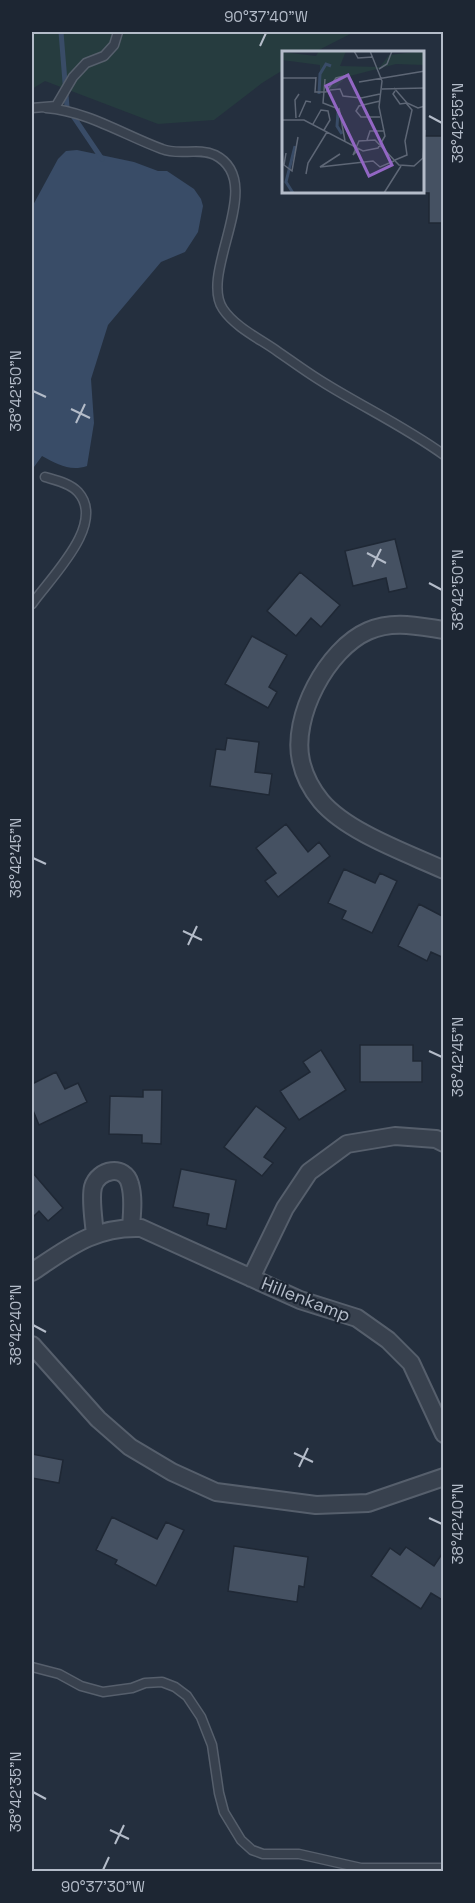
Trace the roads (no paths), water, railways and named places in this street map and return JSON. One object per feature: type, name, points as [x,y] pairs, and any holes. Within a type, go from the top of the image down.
[{"type":"street","points":[[444,630],[402,623],[385,625],[366,631],[340,649],[314,687],[300,736],[301,760],[308,781],[327,807],[362,831],[444,870]]},
{"type":"street","points":[[251,1278],[285,1208],[309,1172],[348,1144],[395,1136],[436,1139],[444,1143]]},
{"type":"street","points":[[32,1272],[77,1242],[95,1235],[112,1228],[131,1227],[133,1210],[130,1182],[123,1173],[112,1170],[105,1172],[99,1176],[93,1188],[95,1235]]},
{"type":"street","name":"Hillenkamp","points":[[131,1227],[141,1228],[300,1300],[357,1318],[388,1340],[411,1363],[444,1434]]},
{"type":"street","points":[[33,1350],[98,1419],[130,1447],[172,1472],[216,1492],[316,1504],[368,1503],[444,1477]]},
{"type":"lane","points":[[46,108],[56,106],[73,77],[86,63],[104,56],[114,45],[118,32]]},
{"type":"lane","points":[[32,108],[60,109],[91,119],[163,150],[176,154],[201,152],[213,154],[226,162],[235,187],[231,225],[218,285],[218,299],[224,310],[255,336],[304,370],[444,455]]},
{"type":"lane","points":[[32,604],[73,551],[83,533],[86,516],[84,501],[77,490],[45,477]]},
{"type":"lane","points":[[32,1667],[59,1674],[81,1686],[103,1692],[132,1688],[145,1683],[162,1682],[175,1687],[187,1696],[201,1716],[212,1745],[224,1812],[241,1840],[252,1850],[263,1854],[299,1854],[362,1868],[444,1868]]},
{"type":"water","points":[[77,150],[134,162],[158,171],[167,171],[194,189],[203,206],[198,232],[185,252],[161,262],[108,325],[91,379],[94,423],[87,466],[69,468],[42,456],[32,474],[32,207],[58,159],[66,151]]},
{"type":"waterway","points":[[61,32],[67,107],[102,159]]}]
